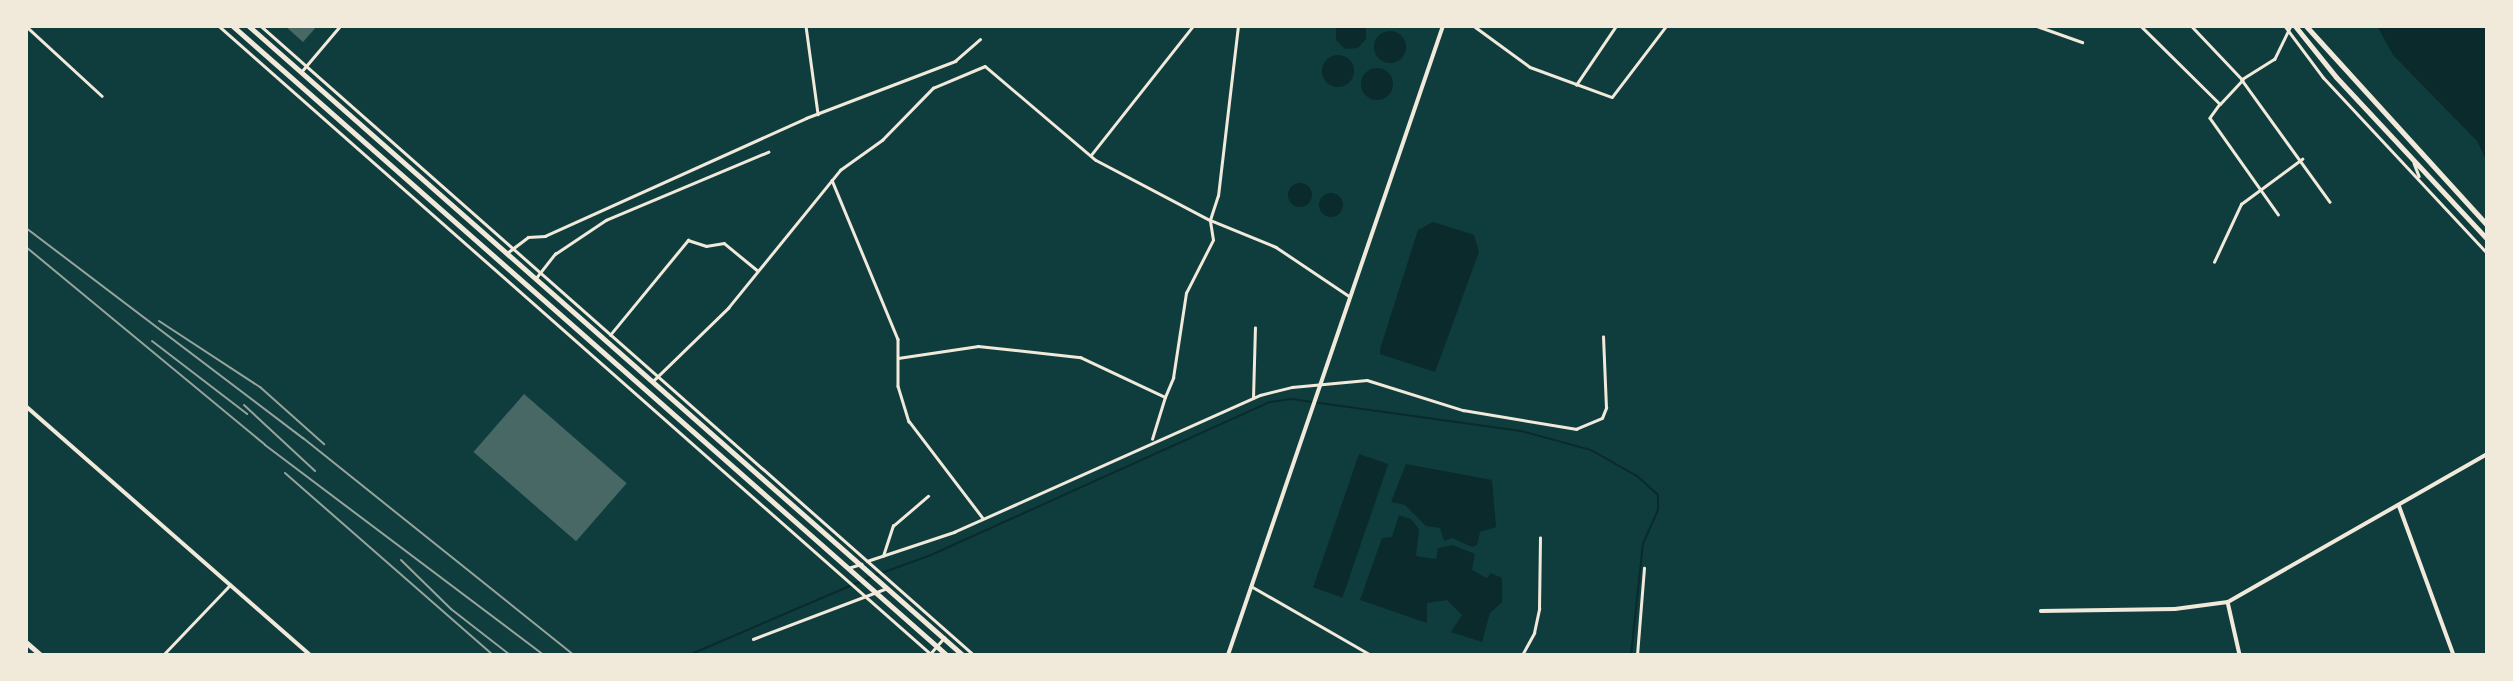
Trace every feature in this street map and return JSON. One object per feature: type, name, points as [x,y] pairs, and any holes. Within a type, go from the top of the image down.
[{"type":"highway","points":[[2306,26],[2487,225]]},
{"type":"highway","points":[[2291,28],[2487,239]]},
{"type":"main road","points":[[233,26],[947,655]]},
{"type":"main road","points":[[249,26],[655,379],[963,655]]},
{"type":"main road","points":[[26,642],[41,655]]},
{"type":"street","points":[[26,26],[102,96]]},
{"type":"street","points":[[219,26],[866,594],[930,654],[944,638]]},
{"type":"street","points":[[261,26],[541,272],[655,379],[728,308],[832,180],[883,141],[933,88],[985,66],[995,71],[1090,156],[1210,220],[1276,247],[1349,296]]},
{"type":"street","points":[[301,72],[340,26]]},
{"type":"street","points":[[806,26],[818,114]]},
{"type":"street","points":[[1090,156],[1193,26]]},
{"type":"street","points":[[1152,439],[1166,397],[1186,293],[1213,240],[1210,220],[1217,196],[1238,26]]},
{"type":"street","points":[[1228,655],[1443,26]]},
{"type":"street","points":[[1474,26],[1530,67],[1612,97],[1666,26]]},
{"type":"street","points":[[1576,85],[1616,26]]},
{"type":"street","points":[[2037,26],[2082,42]]},
{"type":"street","points":[[2141,26],[2220,104]]},
{"type":"street","points":[[2191,26],[2242,80],[2302,159],[2330,202]]},
{"type":"street","points":[[2285,26],[2291,28],[2323,77],[2487,253]]},
{"type":"street","points":[[2278,214],[2210,118],[2242,80],[2275,59],[2291,28]]},
{"type":"street","points":[[507,253],[528,237],[545,236],[818,114],[955,61],[980,39]]},
{"type":"street","points":[[536,278],[576,237],[606,220],[768,152]]},
{"type":"street","points":[[2411,157],[2420,179]]},
{"type":"street","points":[[2214,262],[2241,204],[2302,159]]},
{"type":"street","points":[[832,180],[898,339],[900,398],[909,421],[983,518]]},
{"type":"street","points":[[610,335],[688,240],[706,246],[724,243],[757,270]]},
{"type":"street","points":[[1253,398],[1255,328]]},
{"type":"street","points":[[848,568],[865,565],[983,518],[1253,398],[1292,387],[1317,389],[1367,380],[1463,410],[1576,429],[1602,418],[1606,408],[1603,337]]},
{"type":"street","points":[[898,358],[978,346],[1080,357],[1166,397]]},
{"type":"street","points":[[26,406],[310,655]]},
{"type":"street","points":[[2041,611],[2175,609],[2228,602],[2487,454]]},
{"type":"street","points":[[883,556],[893,526],[928,496]]},
{"type":"street","points":[[2399,505],[2454,655]]},
{"type":"street","points":[[1522,655],[1539,609],[1540,538]]},
{"type":"street","points":[[1637,655],[1644,568]]},
{"type":"street","points":[[163,655],[230,584]]},
{"type":"street","points":[[753,639],[886,584],[975,655]]},
{"type":"street","points":[[1251,586],[1371,655]]},
{"type":"street","points":[[2228,602],[2240,655]]},
{"type":"water","points":[[1336,26],[1366,26],[1366,39],[1358,48],[1345,49],[1336,40]]},
{"type":"water","points":[[2377,26],[2487,26],[2487,162],[2477,141],[2393,55]]},
{"type":"water","points":[[1390,31],[1402,35],[1406,47],[1402,59],[1390,63],[1378,59],[1374,47],[1378,35]]},
{"type":"water","points":[[1338,55],[1350,59],[1354,71],[1350,83],[1338,87],[1326,83],[1322,71],[1326,59]]},
{"type":"water","points":[[1377,68],[1389,72],[1393,84],[1389,96],[1377,100],[1365,96],[1361,84],[1365,72]]},
{"type":"water","points":[[1300,183],[1309,186],[1312,195],[1309,204],[1300,207],[1291,204],[1288,195],[1291,186]]},
{"type":"water","points":[[1331,193],[1340,196],[1343,205],[1340,214],[1331,217],[1322,214],[1319,205],[1322,196]]},
{"type":"water","points":[[1433,222],[1474,235],[1479,252],[1435,372],[1380,354],[1418,230]]},
{"type":"water","points":[[1359,454],[1388,464],[1342,597],[1313,587]]},
{"type":"water","points":[[1406,464],[1492,480],[1496,527],[1480,532],[1477,545],[1472,547],[1452,538],[1444,541],[1440,528],[1426,526],[1405,505],[1391,502]]},
{"type":"water","points":[[1399,515],[1411,519],[1419,529],[1416,556],[1436,559],[1438,548],[1453,545],[1475,554],[1472,570],[1487,578],[1491,573],[1502,578],[1502,602],[1490,613],[1482,642],[1451,632],[1462,615],[1447,600],[1427,603],[1427,623],[1360,600],[1382,538],[1392,537]]},
{"type":"building","points":[[285,26],[317,26],[303,42]]},
{"type":"building","points":[[524,394],[627,483],[576,541],[473,452]]},
{"type":"waterway","points":[[876,575],[931,555],[1270,402],[1291,399],[1521,431],[1591,450],[1637,476],[1658,495],[1658,510],[1643,543],[1631,655]]},
{"type":"waterway","points":[[689,655],[871,577]]},
{"type":"railway","points":[[26,228],[303,438],[574,655]]},
{"type":"railway","points":[[26,247],[265,445],[544,655]]},
{"type":"railway","points":[[159,321],[260,387],[324,444]]},
{"type":"railway","points":[[152,341],[247,414]]},
{"type":"railway","points":[[244,405],[315,471]]},
{"type":"railway","points":[[285,473],[493,655]]},
{"type":"railway","points":[[401,560],[451,609],[510,655]]}]
